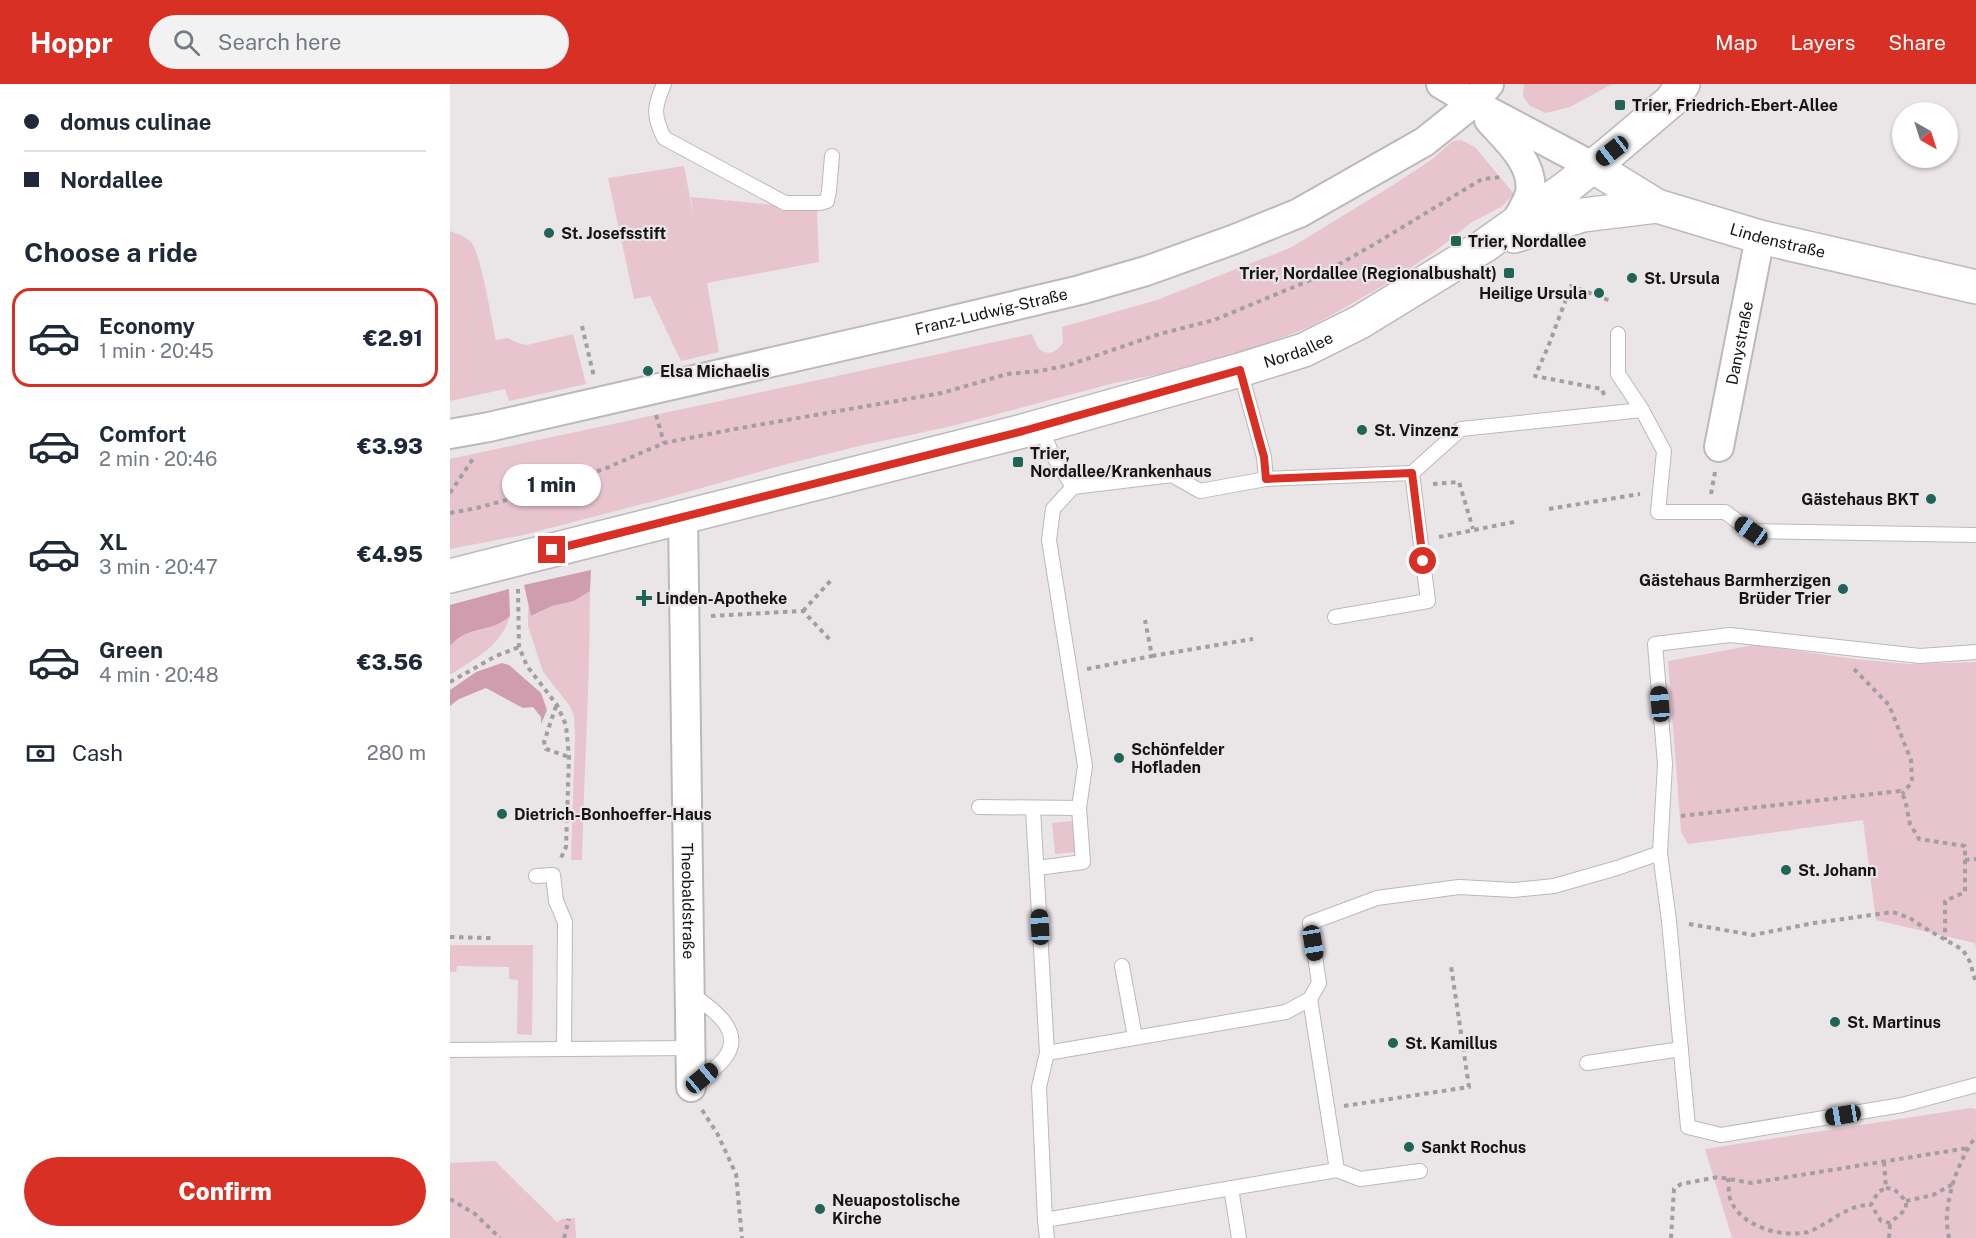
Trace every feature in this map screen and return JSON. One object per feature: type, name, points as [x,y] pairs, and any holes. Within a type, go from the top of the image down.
[{"type":"main road","name":"Nordallee","points":[[455,573],[1041,426],[1304,350],[1360,322],[1484,246],[1592,166],[1677,92]]},
{"type":"main road","points":[[1647,200],[1632,178],[1637,153],[1677,92]]},
{"type":"main road","name":"Lindenstraße","points":[[1592,166],[1647,200],[1760,237],[1976,286]]},
{"type":"main road","name":"Nordallee","points":[[1484,246],[1583,214],[1647,200]]},
{"type":"street","points":[[1441,84],[1481,94],[1592,166]]},
{"type":"street","points":[[1481,94],[1529,175],[1530,193],[1515,223]]},
{"type":"street","name":"Franz-Ludwig-Straße","points":[[450,434],[489,427],[1080,291],[1146,271],[1299,213],[1424,142],[1481,94]]},
{"type":"street","name":"Danystraße","points":[[1719,447],[1760,237]]},
{"type":"street","name":"Theobaldstraße","points":[[683,517],[691,1087]]},
{"type":"lane","points":[[664,84],[658,98],[655,120],[664,138],[785,202],[820,203],[827,201],[830,191],[832,156]]},
{"type":"lane","points":[[1618,334],[1618,374],[1642,410],[1664,451],[1658,512],[1725,512],[1751,531],[1976,536]]},
{"type":"lane","points":[[1240,370],[1264,457],[1266,479]]},
{"type":"lane","points":[[1037,868],[1083,862],[1079,808],[1084,766],[1048,540],[1053,509],[1073,487],[1172,475],[1200,491],[1266,479],[1413,479],[1461,429],[1642,410]]},
{"type":"lane","points":[[1041,426],[1052,452],[1073,487]]},
{"type":"lane","points":[[1335,617],[1428,601],[1413,479]]},
{"type":"lane","points":[[1976,652],[1920,656],[1730,634],[1655,644],[1665,764],[1660,853],[1669,921],[1688,1127],[1721,1135],[1902,1105],[1976,1085]]},
{"type":"lane","points":[[979,807],[1079,808]]},
{"type":"lane","points":[[1034,809],[1047,1053],[1039,1087],[1047,1238]]},
{"type":"lane","points":[[1047,1053],[1286,1012],[1310,999],[1319,983],[1310,923],[1377,898],[1459,887],[1514,890],[1554,886],[1660,853]]},
{"type":"lane","points":[[536,876],[553,875],[556,901],[565,922],[564,1049]]},
{"type":"lane","points":[[1122,966],[1135,1037]]},
{"type":"lane","points":[[690,993],[710,1006],[724,1021],[729,1030],[731,1043],[726,1056],[691,1087]]},
{"type":"lane","points":[[1310,999],[1337,1170]]},
{"type":"lane","points":[[450,1050],[691,1048]]},
{"type":"lane","points":[[1587,1063],[1681,1049]]},
{"type":"lane","points":[[1045,1220],[1337,1170],[1360,1179],[1420,1171]]},
{"type":"lane","points":[[1230,1188],[1239,1238]]},
{"type":"path","points":[[450,513],[520,496],[604,469],[664,443],[942,393],[1007,374],[1068,365],[1156,335],[1214,320],[1313,279],[1482,179]]},
{"type":"path","points":[[1610,413],[1602,389],[1535,376],[1571,286],[1611,301]]},
{"type":"path","points":[[582,326],[595,381]]},
{"type":"path","points":[[450,493],[471,463],[489,427]]},
{"type":"path","points":[[1708,512],[1719,447]]},
{"type":"path","points":[[1413,479],[1459,483],[1473,529]]},
{"type":"path","points":[[1549,509],[1659,491]]},
{"type":"path","points":[[1421,541],[1514,522]]},
{"type":"path","points":[[514,559],[518,594],[519,647],[527,666],[557,705],[566,725],[568,757],[566,847],[553,875]]},
{"type":"path","points":[[685,616],[802,611],[833,578]]},
{"type":"path","points":[[802,611],[832,642]]},
{"type":"path","points":[[1145,620],[1152,656]]},
{"type":"path","points":[[1070,672],[1253,639]]},
{"type":"path","points":[[450,682],[496,656],[519,647]]},
{"type":"path","points":[[1842,647],[1854,670],[1888,705],[1911,760],[1912,782],[1902,794]]},
{"type":"path","points":[[557,705],[544,742],[546,749],[568,757]]},
{"type":"path","points":[[1661,818],[1900,791],[1905,799],[1910,824],[1919,839],[1965,846],[1965,892],[1945,901],[1945,940]]},
{"type":"path","points":[[1965,860],[1976,859]]},
{"type":"path","points":[[1669,921],[1753,935],[1814,922],[1893,912],[1910,918],[1964,950],[1976,983]]},
{"type":"path","points":[[450,937],[491,938]]},
{"type":"path","points":[[1329,1108],[1469,1087],[1451,966]]},
{"type":"path","points":[[691,1087],[697,1104],[717,1133],[736,1174],[742,1238]]},
{"type":"path","points":[[1949,1238],[1947,1216],[1953,1184],[1968,1148],[1976,1136]]},
{"type":"path","points":[[1671,1238],[1674,1189],[1681,1184],[1718,1176],[1751,1183],[1968,1148]]},
{"type":"path","points":[[1884,1162],[1886,1188]]},
{"type":"path","points":[[1728,1178],[1731,1201],[1745,1219],[1761,1229],[1779,1233],[1804,1233],[1860,1205],[1871,1205]]},
{"type":"path","points":[[1906,1201],[1933,1195],[1953,1184]]},
{"type":"path","points":[[1871,1205],[1878,1192],[1886,1188],[1894,1189],[1906,1201],[1906,1209],[1890,1224],[1889,1238]]},
{"type":"path","points":[[450,1199],[475,1214],[500,1238]]},
{"type":"path","points":[[1871,1205],[1881,1221],[1890,1224]]},
{"type":"path","points":[[564,1238],[569,1219]]},
{"type":"shaded area","points":[[1524,84],[1612,84],[1570,107],[1546,113],[1530,106],[1523,96]]},
{"type":"shaded area","points":[[1461,140],[1475,147],[1514,194],[1501,207],[1472,222],[1433,253],[1386,284],[1312,326],[1247,351],[1194,367],[1114,383],[952,426],[787,464],[523,535],[450,549],[450,459],[1032,334],[1038,348],[1048,353],[1052,352],[1063,343],[1062,327],[1157,300],[1290,248],[1390,187],[1431,160],[1453,141]]},
{"type":"shaded area","points":[[684,166],[693,214],[691,197],[817,209],[819,262],[707,283],[719,352],[681,361],[650,296],[634,299],[608,178]]},
{"type":"shaded area","points":[[450,231],[467,238],[475,250],[496,340],[508,338],[527,345],[573,334],[586,384],[509,401],[505,389],[450,401]]},
{"type":"shaded area","points":[[591,570],[590,591],[574,601],[552,606],[531,616],[524,585]]},
{"type":"shaded area","points":[[509,589],[510,616],[503,622],[457,639],[450,646],[450,605]]},
{"type":"shaded area","points":[[590,591],[582,860],[571,860],[574,716],[570,706],[543,672],[528,626],[528,606],[532,616],[552,606],[574,601]]},
{"type":"shaded area","points":[[510,616],[506,627],[494,644],[450,675],[450,646],[457,639],[503,622]]},
{"type":"shaded area","points":[[1754,645],[1909,664],[1976,662],[1976,948],[1975,943],[1876,920],[1863,820],[1688,844],[1681,832],[1668,661]]},
{"type":"shaded area","points":[[502,663],[509,665],[541,693],[547,710],[541,724],[541,717],[533,707],[523,708],[486,688],[459,699],[450,706],[450,690],[476,672]]},
{"type":"shaded area","points":[[1073,821],[1076,852],[1055,854],[1052,823]]},
{"type":"shaded area","points":[[450,945],[533,945],[532,1035],[517,1034],[518,980],[509,979],[509,967],[457,966],[456,972],[450,972]]},
{"type":"shaded area","points":[[1976,1109],[1976,1238],[1732,1238],[1705,1149]]},
{"type":"shaded area","points":[[495,1161],[557,1222],[562,1219],[575,1218],[576,1238],[450,1238],[450,1163]]},
{"type":"place","name":"Trier, Friedrich-Ebert-Allee","points":[[1620,105]]},
{"type":"place","name":"St. Josefsstift","points":[[549,233]]},
{"type":"place","name":"Trier, Nordallee","points":[[1456,241]]},
{"type":"place","name":"Trier, Nordallee (Regionalbushalt)","points":[[1509,273]]},
{"type":"place","name":"St. Ursula","points":[[1632,278]]},
{"type":"place","name":"Heilige Ursula","points":[[1599,293]]},
{"type":"place","name":"Elsa Michaelis","points":[[648,371]]},
{"type":"place","name":"St. Vinzenz","points":[[1362,430]]},
{"type":"place","name":"Trier, Nordallee/Krankenhaus","points":[[1018,462]]},
{"type":"place","name":"Gästehaus BKT","points":[[1931,499]]},
{"type":"place","name":"Gästehaus Barmherzigen Brüder Trier","points":[[1843,589]]},
{"type":"place","name":"Linden-Apotheke","points":[[644,598]]},
{"type":"place","name":"Schönfelder Hofladen","points":[[1119,758]]},
{"type":"place","name":"Dietrich-Bonhoeffer-Haus","points":[[502,814]]},
{"type":"place","name":"St. Johann","points":[[1786,870]]},
{"type":"place","name":"St. Martinus","points":[[1835,1022]]},
{"type":"place","name":"St. Kamillus","points":[[1393,1043]]},
{"type":"place","name":"Sankt Rochus","points":[[1409,1147]]},
{"type":"place","name":"Neuapostolische Kirche","points":[[820,1209]]},
{"type":"route","points":[[552,550],[1023,431],[1240,370],[1264,457],[1266,479],[1412,473],[1423,561]]}]
